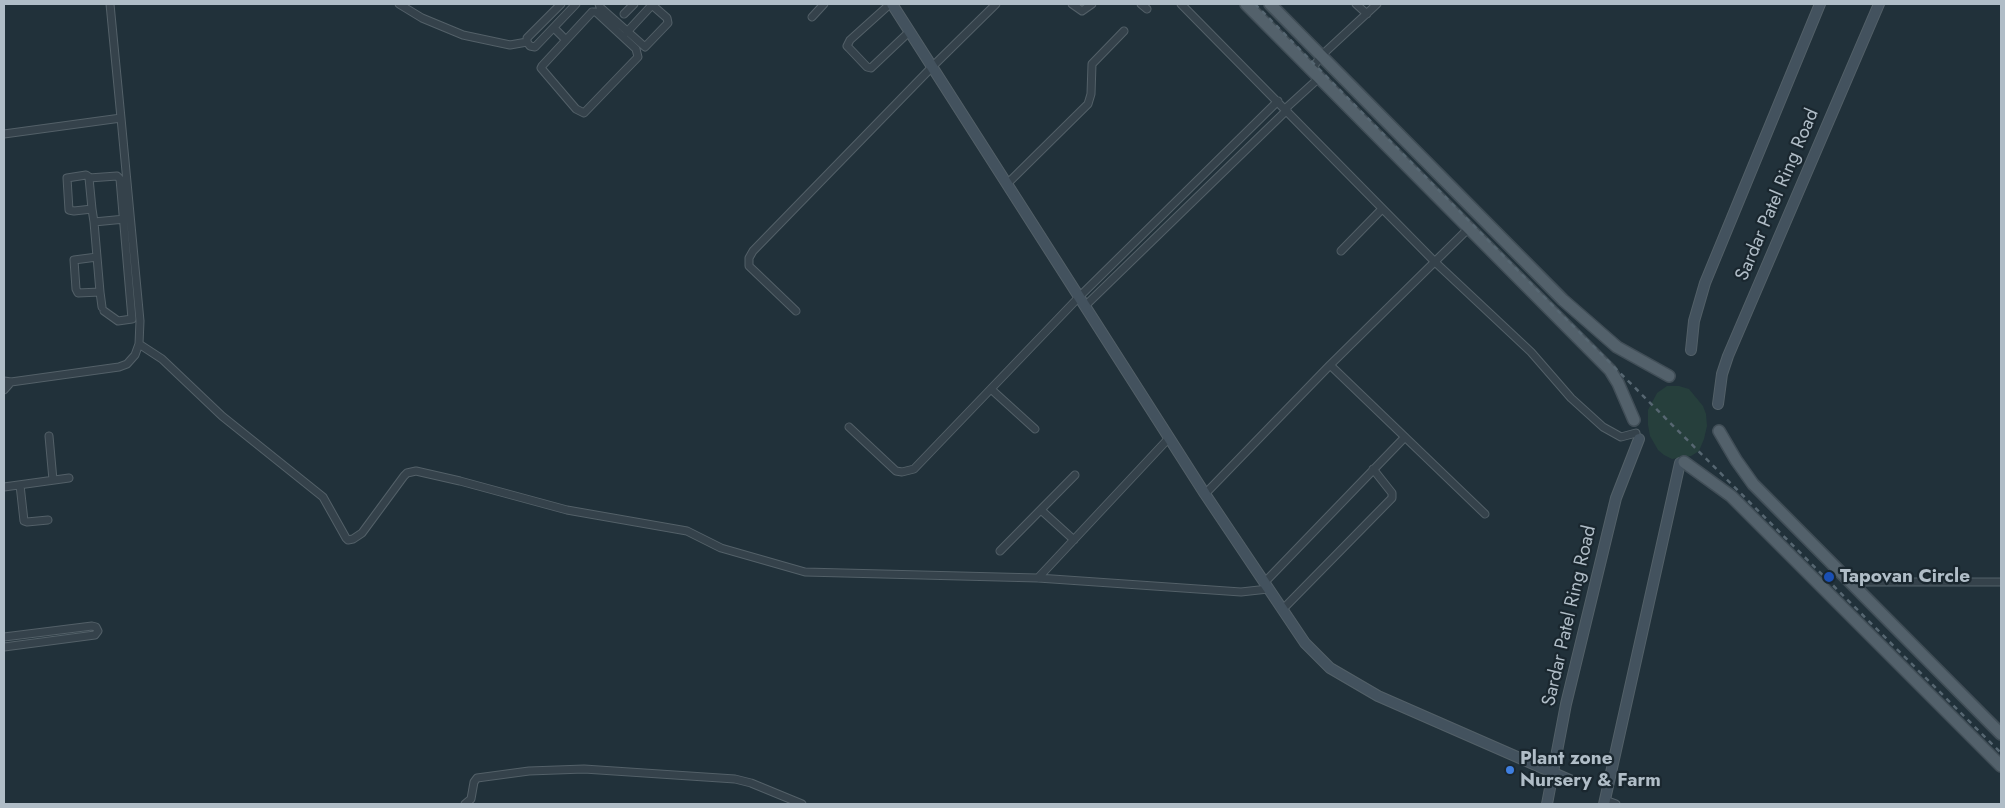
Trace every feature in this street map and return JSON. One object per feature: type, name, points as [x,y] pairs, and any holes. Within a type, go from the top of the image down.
[{"type":"main road","points":[[1246,4],[1610,370],[1618,383],[1634,420]]},
{"type":"main road","points":[[1270,4],[1562,300],[1617,347],[1669,376]]},
{"type":"main road","points":[[1719,431],[1753,484],[2001,734]]},
{"type":"main road","points":[[1682,462],[1731,496],[2001,766]]},
{"type":"street","points":[[4,390],[7,381],[119,367],[131,360],[139,344],[140,318],[110,4]]},
{"type":"street","points":[[399,4],[422,18],[463,35],[510,46],[527,42]]},
{"type":"street","points":[[561,4],[527,38],[531,48],[535,47],[576,4]]},
{"type":"street","points":[[599,4],[600,7],[627,32],[645,48],[667,25],[667,18],[652,4],[627,32]]},
{"type":"street","points":[[624,14],[634,4]]},
{"type":"street","points":[[812,17],[824,4]]},
{"type":"street","points":[[909,32],[871,68],[867,68],[847,46],[850,40],[891,4],[1082,301],[1205,494],[1305,643],[1330,668],[1378,696],[1572,781]]},
{"type":"street","points":[[796,311],[754,273],[749,262],[753,251],[996,4]]},
{"type":"street","points":[[1072,4],[1082,11],[1092,4]]},
{"type":"street","points":[[1181,4],[1435,262],[1531,352],[1571,398],[1603,427],[1621,437],[1638,436]]},
{"type":"street","points":[[1356,4],[1367,14]]},
{"type":"street","points":[[1082,301],[1286,109],[1315,74],[1322,55],[1377,4]]},
{"type":"street","name":"Sardar Patel Ring Road","points":[[1691,350],[1694,321],[1705,283],[1820,4]]},
{"type":"street","name":"Sardar Patel Ring Road","points":[[1718,404],[1722,374],[1732,347],[1879,4]]},
{"type":"street","points":[[595,11],[638,52],[637,59],[586,112],[576,109],[541,68],[566,40],[595,11]]},
{"type":"street","points":[[554,28],[566,40]]},
{"type":"street","points":[[1007,184],[1088,104],[1091,94],[1092,64],[1124,31]]},
{"type":"street","points":[[849,427],[896,471],[908,472],[914,469],[1278,101]]},
{"type":"street","points":[[4,134],[121,118]]},
{"type":"street","points":[[92,209],[69,210],[67,178],[86,175],[90,178],[118,177],[132,319]]},
{"type":"street","points":[[90,178],[103,309],[118,321],[140,318]]},
{"type":"street","points":[[1340,251],[1382,209]]},
{"type":"street","points":[[94,222],[130,218]]},
{"type":"street","points":[[1205,494],[1330,364],[1470,228]]},
{"type":"street","points":[[97,256],[77,258],[73,262],[77,291],[80,293],[100,292]]},
{"type":"street","points":[[139,344],[162,359],[222,416],[324,497],[348,540],[353,540],[362,534],[404,476],[407,473],[416,471],[567,510],[683,530],[722,548],[805,572],[1038,578],[1241,592],[1266,586],[1405,437]]},
{"type":"street","points":[[1330,364],[1485,514]]},
{"type":"street","points":[[992,390],[1035,429]]},
{"type":"street","points":[[49,436],[53,480]]},
{"type":"street","name":"Sardar Patel Ring Road","points":[[1547,804],[1568,695],[1616,498],[1638,436]]},
{"type":"street","points":[[1038,578],[1169,438]]},
{"type":"street","points":[[1616,804],[1605,802],[1682,462]]},
{"type":"street","points":[[1282,610],[1392,498],[1392,493],[1373,470]]},
{"type":"street","points":[[1000,552],[1075,475]]},
{"type":"street","points":[[4,487],[69,478]]},
{"type":"street","points":[[20,485],[24,521],[48,520]]},
{"type":"street","points":[[1041,510],[1074,540]]},
{"type":"street","points":[[1850,582],[2001,582]]},
{"type":"street","points":[[4,637],[92,626],[96,627],[98,631],[95,635],[4,647]]},
{"type":"street","points":[[465,804],[471,799],[474,782],[477,778],[529,771],[584,769],[727,778],[752,783],[802,804]]},
{"type":"green space","points":[[1667,386],[1679,386],[1689,389],[1703,406],[1706,414],[1707,426],[1704,439],[1699,451],[1691,456],[1672,459],[1658,450],[1650,436],[1648,410],[1657,393]]},
{"type":"railway","points":[[1255,4],[1540,293],[2001,753]]},
{"type":"place","name":"Tapovan Circle","points":[[1829,577]]},
{"type":"place","name":"Plant zone Nursery & Farm","points":[[1510,770]]}]
